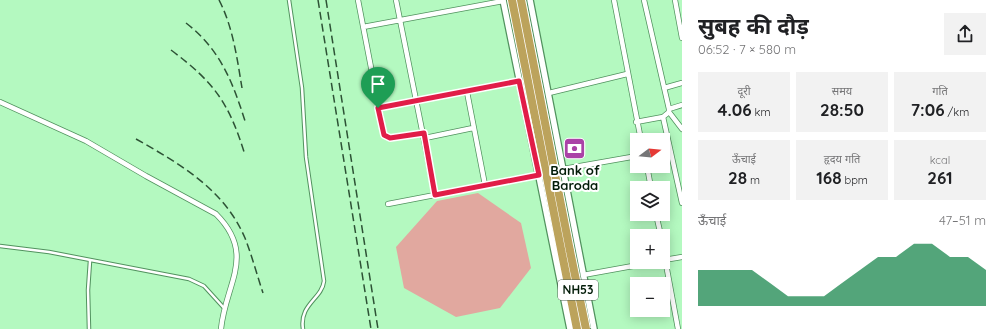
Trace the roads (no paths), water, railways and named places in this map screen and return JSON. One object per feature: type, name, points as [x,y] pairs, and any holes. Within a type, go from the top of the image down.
[{"type":"highway","name":"NH53","points":[[512,0],[521,28],[586,329]]},
{"type":"highway","name":"NH53","points":[[520,0],[521,28],[577,329]]},
{"type":"street","points":[[358,0],[383,132],[387,138],[424,136],[473,128]]},
{"type":"street","points":[[396,0],[418,102],[435,195]]},
{"type":"street","points":[[470,0],[472,7]]},
{"type":"street","points":[[363,27],[503,0],[570,329]]},
{"type":"street","points":[[530,0],[594,329]]},
{"type":"street","points":[[614,0],[639,133]]},
{"type":"street","points":[[644,0],[669,110],[682,129]]},
{"type":"street","points":[[675,0],[682,38]]},
{"type":"street","points":[[549,93],[628,74]]},
{"type":"street","points":[[378,108],[418,102],[519,81]]},
{"type":"street","points":[[664,88],[682,83]]},
{"type":"street","points":[[467,92],[485,185]]},
{"type":"street","points":[[0,102],[86,141],[216,214],[228,228],[238,258],[236,270],[224,308],[221,329]]},
{"type":"street","points":[[636,122],[663,117],[669,110],[682,106]]},
{"type":"street","points":[[663,117],[682,203]]},
{"type":"street","points":[[563,170],[630,157]]},
{"type":"street","points":[[388,204],[539,175]]},
{"type":"street","points":[[670,259],[682,257]]},
{"type":"street","points":[[583,275],[630,266]]},
{"type":"street","points":[[666,269],[678,329]]},
{"type":"street","points":[[567,313],[590,308]]},
{"type":"lane","points":[[289,0],[302,88],[306,157],[324,281],[322,290],[308,306],[303,318],[303,329]]},
{"type":"lane","points":[[0,246],[90,260],[189,279],[204,286],[224,308]]},
{"type":"lane","points":[[89,329],[88,290],[90,260]]},
{"type":"railway","points":[[219,0],[231,32],[242,88]]},
{"type":"railway","points":[[318,0],[371,329]]},
{"type":"railway","points":[[326,0],[378,329]]},
{"type":"railway","points":[[186,23],[198,33],[217,56],[231,81],[246,124]]},
{"type":"railway","points":[[171,50],[199,73],[218,95],[233,121],[245,155]]},
{"type":"railway","points":[[136,139],[184,168],[213,192],[225,205],[245,238],[263,293]]},
{"type":"place","name":"Bank of Baroda","points":[[575,148]]}]
